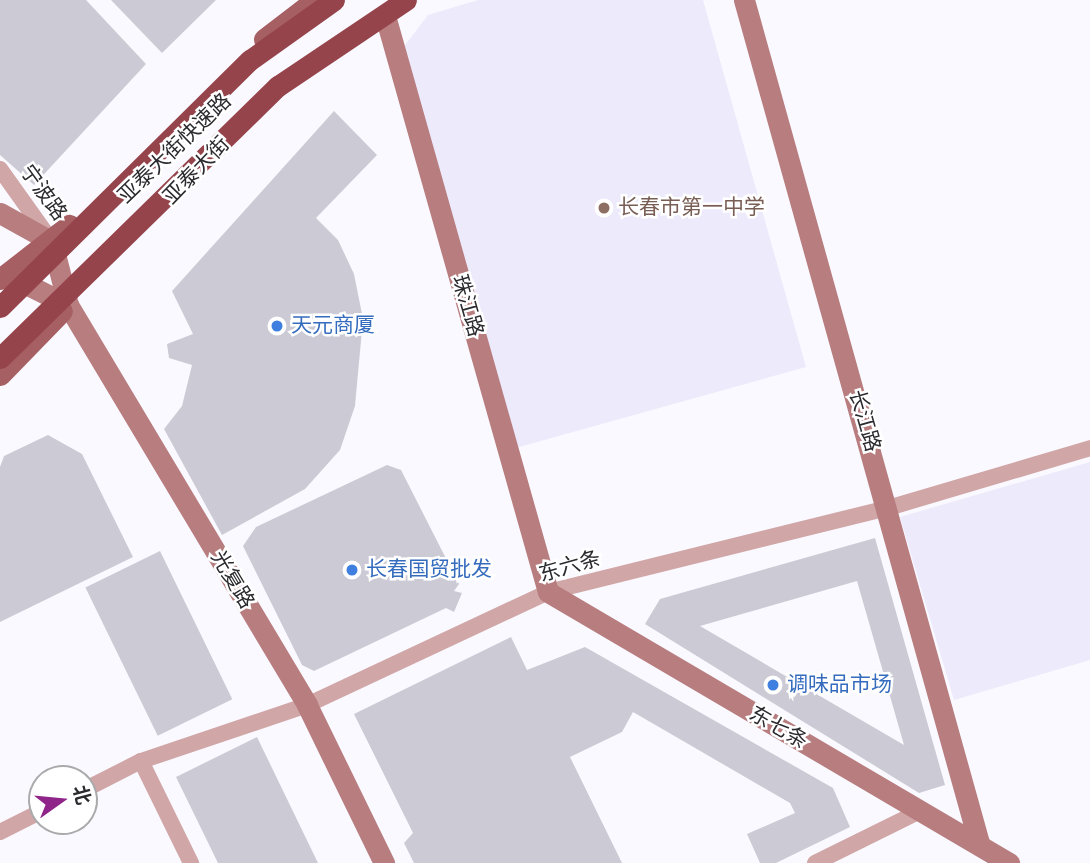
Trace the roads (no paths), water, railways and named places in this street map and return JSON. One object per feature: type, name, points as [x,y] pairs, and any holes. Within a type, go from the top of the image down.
[{"type":"highway","name":"亚泰大街快速路","points":[[0,307],[250,60],[334,0]]},
{"type":"highway","name":"亚泰大街快速路","points":[[0,358],[267,95],[340,38],[406,0]]},
{"type":"main road","points":[[2,275],[52,242],[226,71],[315,0]]},
{"type":"main road","name":"亚泰大街","points":[[0,375],[247,120],[386,19],[421,0]]},
{"type":"street","name":"长江路","points":[[744,0],[888,508],[979,844]]},
{"type":"street","name":"珠江路","points":[[386,19],[548,592]]},
{"type":"street","name":"宁波路","points":[[0,169],[52,242]]},
{"type":"street","points":[[0,213],[52,242]]},
{"type":"street","name":"光复路","points":[[52,242],[68,305],[307,705],[384,863]]},
{"type":"street","points":[[2,275],[68,305]]},
{"type":"street","name":"东六条","points":[[98,783],[141,761],[307,705],[548,592],[888,508],[1090,448]]},
{"type":"street","name":"东七条","points":[[548,592],[1009,863]]},
{"type":"street","points":[[141,761],[191,863]]},
{"type":"street","points":[[815,863],[920,811]]},
{"type":"street","points":[[0,832],[28,818]]},
{"type":"place","name":"长春市第一中学","points":[[604,208]]},
{"type":"place","name":"天元商厦","points":[[277,326]]},
{"type":"place","name":"长春国贸批发","points":[[352,570]]},
{"type":"place","name":"调味品市场","points":[[773,685]]}]
